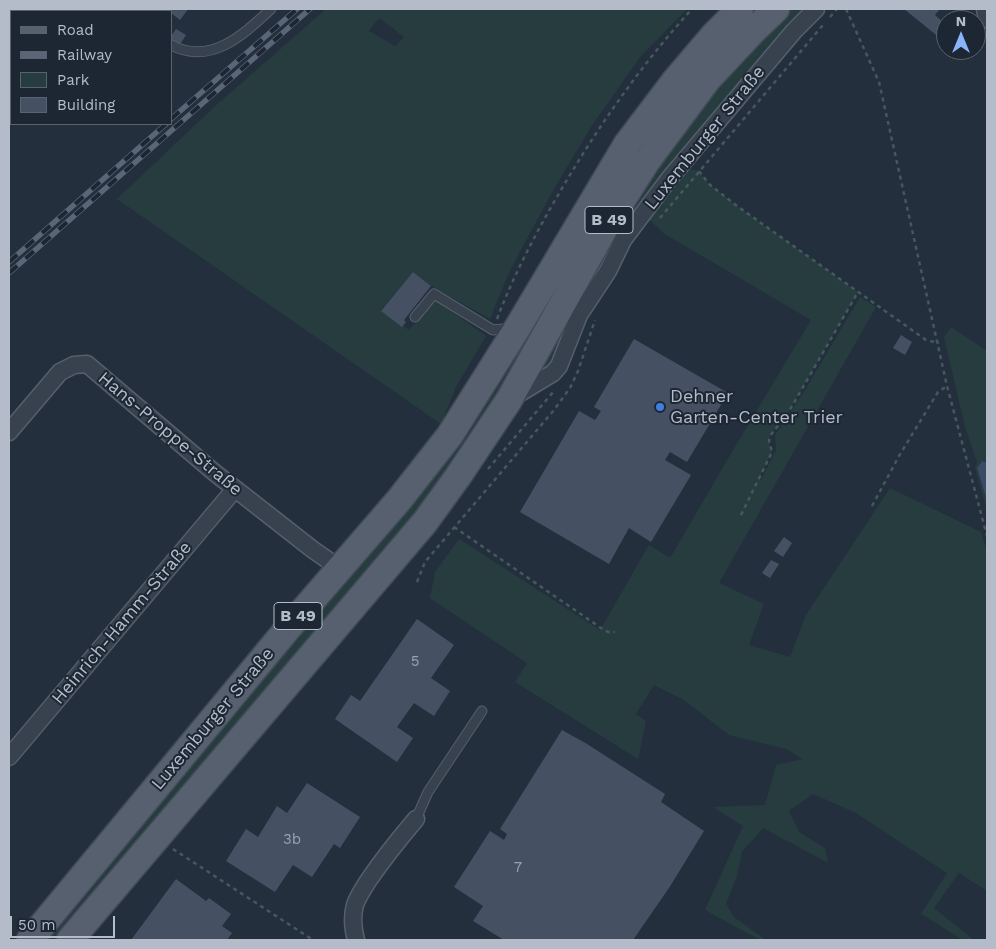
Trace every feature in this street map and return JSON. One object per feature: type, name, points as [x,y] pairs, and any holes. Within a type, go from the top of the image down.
[{"type":"main road","name":"Luxemburger Straße","points":[[30,940],[339,568],[398,500],[450,435],[506,321],[627,144],[674,82],[714,35],[740,9]]},
{"type":"main road","name":"Luxemburger Straße","points":[[70,940],[425,522],[509,400],[535,373],[607,224],[647,161],[708,79],[752,31],[776,9]]},
{"type":"street","points":[[986,9],[987,18]]},
{"type":"street","name":"Luxemburger Straße","points":[[506,321],[516,354],[535,373],[553,373],[559,366],[579,315],[608,270],[623,240],[669,179],[794,31],[823,13]]},
{"type":"street","name":"Hans-Proppe-Straße","points":[[9,432],[60,372],[74,365],[87,364],[235,488],[339,568]]},
{"type":"street","name":"Heinrich-Hamm-Straße","points":[[9,757],[235,488]]},
{"type":"street","points":[[356,940],[353,926],[355,906],[360,894],[385,856],[416,819]]},
{"type":"lane","points":[[172,46],[183,52],[220,47],[235,40],[271,9]]},
{"type":"lane","points":[[415,317],[434,294],[506,321]]},
{"type":"lane","points":[[416,819],[428,792],[482,711]]},
{"type":"path","points":[[506,321],[508,288],[544,219],[587,147],[622,95],[662,42],[692,9]]},
{"type":"path","points":[[823,13],[837,9]]},
{"type":"path","points":[[846,9],[879,82],[947,386],[987,536]]},
{"type":"path","points":[[658,220],[824,24]]},
{"type":"path","points":[[699,171],[709,184],[738,206],[926,340],[938,343]]},
{"type":"path","points":[[741,515],[772,452],[769,441],[770,436],[788,413],[858,292]]},
{"type":"path","points":[[417,582],[425,562],[554,410],[570,388],[578,371],[598,313]]},
{"type":"path","points":[[872,506],[899,456],[938,392],[947,386]]},
{"type":"path","points":[[454,527],[601,628],[608,632],[615,632]]},
{"type":"path","points":[[172,848],[313,940]]},
{"type":"green space","points":[[326,9],[687,9],[640,57],[591,127],[523,246],[508,275],[490,319],[431,286],[413,272],[381,310],[409,330],[436,300],[486,336],[456,387],[441,424],[117,199],[213,108]],"holes":[[[379,18],[404,37],[395,46],[369,31]]]},
{"type":"green space","points":[[788,9],[805,9],[680,155],[557,357],[549,367],[541,368],[665,145]]},
{"type":"green space","points":[[687,168],[699,171],[709,184],[737,206],[858,292],[788,413],[770,436],[769,441],[772,452],[759,479],[761,480],[776,450],[775,435],[805,390],[860,297],[876,307],[719,583],[764,604],[749,645],[790,657],[806,615],[890,488],[981,532],[987,552],[987,891],[959,873],[934,908],[974,940],[963,940],[921,914],[947,873],[856,813],[813,794],[789,811],[799,832],[825,848],[828,863],[763,828],[742,852],[737,876],[726,904],[734,917],[766,940],[760,940],[705,910],[743,826],[713,807],[765,805],[776,765],[803,759],[786,749],[729,735],[684,700],[654,685],[636,714],[646,721],[638,759],[515,682],[527,663],[430,598],[435,572],[459,539],[600,630],[649,545],[670,558],[811,320],[663,233],[648,218]]},
{"type":"green space","points":[[951,327],[987,351],[987,463],[982,461],[977,468],[987,501],[987,511],[975,468],[977,462],[965,427],[944,337]]},
{"type":"green space","points":[[510,351],[515,370],[463,456],[60,940],[46,940]]},
{"type":"water","points":[[982,461],[987,463],[987,501],[977,468]]},
{"type":"building","points":[[161,9],[188,9],[180,20],[172,14],[172,10]]},
{"type":"building","points":[[904,9],[940,9],[936,10],[935,15],[936,35]]},
{"type":"building","points":[[176,29],[186,35],[179,46],[172,41],[172,35]]},
{"type":"building","points":[[413,272],[431,286],[404,320],[406,322],[402,327],[381,311]]},
{"type":"building","points":[[901,335],[912,342],[905,355],[893,348]]},
{"type":"building","points":[[634,339],[728,393],[687,462],[670,452],[665,460],[691,475],[651,542],[629,528],[609,564],[520,512],[579,411],[595,420],[601,411],[594,407]]},
{"type":"building","points":[[784,537],[792,543],[783,557],[774,551]]},
{"type":"building","points":[[771,560],[779,564],[770,578],[762,573]]},
{"type":"building","points":[[417,619],[454,645],[431,678],[450,691],[434,716],[414,703],[397,727],[413,738],[397,762],[335,719],[351,695],[360,701]]},
{"type":"building","points":[[562,730],[665,794],[661,802],[704,831],[669,888],[633,940],[504,940],[473,921],[483,906],[454,887],[490,831],[504,840],[507,834],[500,829]]},
{"type":"building","points":[[307,783],[360,817],[340,848],[334,844],[312,877],[293,865],[275,892],[226,861],[246,829],[258,837],[277,806],[287,813]]},
{"type":"building","points":[[176,879],[206,901],[209,898],[231,914],[222,926],[232,933],[227,940],[131,940]]},
{"type":"railway","points":[[172,118],[297,9]]},
{"type":"railway","points":[[9,273],[310,9]]},
{"type":"railway","points":[[9,262],[165,125]]},
{"type":"place","name":"Dehner Garten-Center Trier","points":[[660,407]]}]
